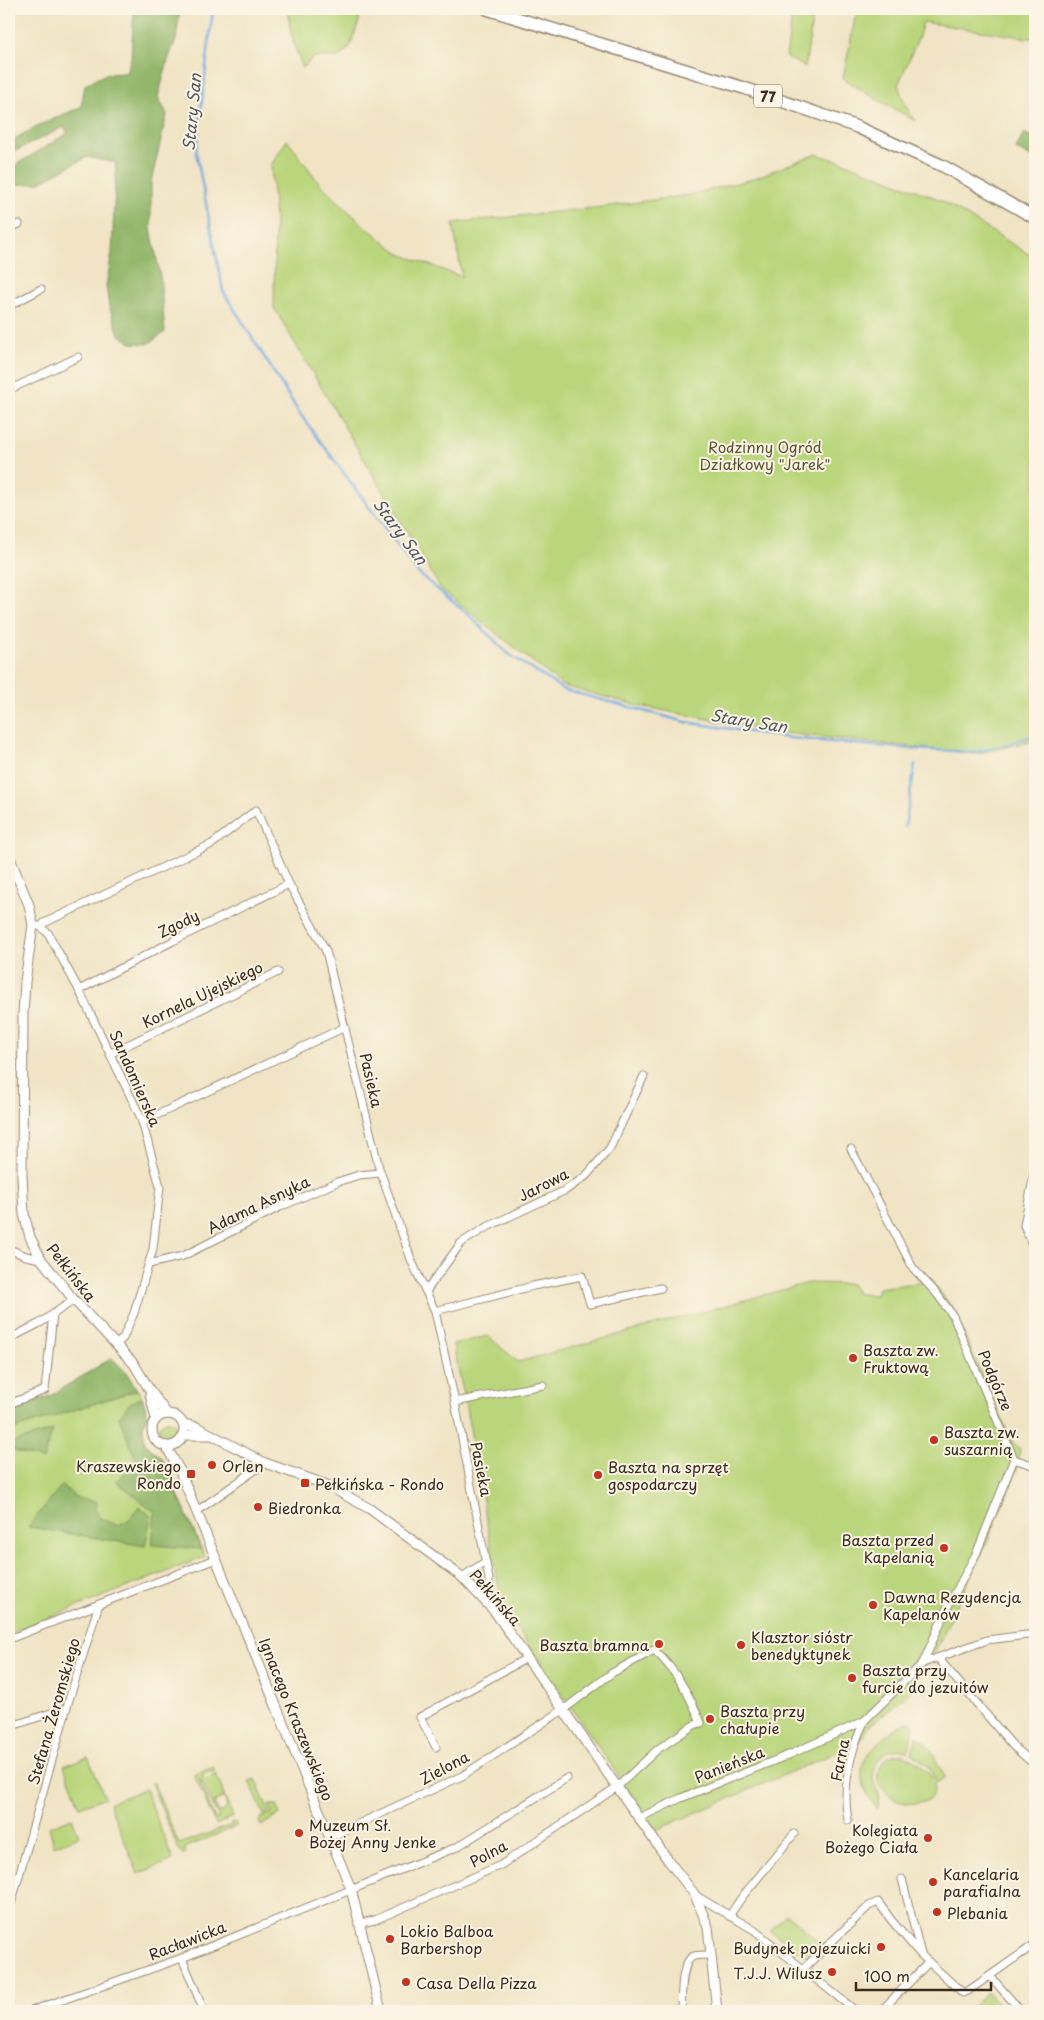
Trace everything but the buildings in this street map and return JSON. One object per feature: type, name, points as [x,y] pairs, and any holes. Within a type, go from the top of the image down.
[{"type":"main road","name":"77","points":[[487,9],[744,88],[857,127],[944,166],[1035,218]]},
{"type":"street","points":[[9,228],[19,224]]},
{"type":"street","points":[[9,306],[41,289]]},
{"type":"street","points":[[9,390],[78,357]]},
{"type":"street","name":"Pasieka","points":[[37,926],[212,844],[256,810],[290,884],[326,951],[380,1173],[412,1262],[427,1290],[435,1311],[455,1402],[485,1562],[488,1579],[488,1605]]},
{"type":"street","name":"Pełkińska","points":[[9,856],[37,926],[23,1007],[22,1175],[24,1214],[30,1237],[41,1259],[74,1300],[134,1364],[149,1389],[168,1414]]},
{"type":"street","name":"Zgody","points":[[79,990],[173,941],[290,884]]},
{"type":"street","name":"Sandomierska","points":[[37,926],[48,933],[111,1053],[142,1122],[160,1186],[153,1249],[149,1264],[134,1313],[123,1338],[116,1345]]},
{"type":"street","name":"Kornela Ujejskiego","points":[[111,1053],[278,972]]},
{"type":"street","points":[[142,1122],[345,1028]]},
{"type":"street","name":"Jarowa","points":[[427,1290],[461,1243],[485,1228],[566,1190],[586,1176],[610,1148],[644,1076]]},
{"type":"street","name":"Podgórze","points":[[851,1149],[913,1268],[937,1294],[953,1316],[1014,1459]]},
{"type":"street","points":[[1035,1169],[1024,1225],[1035,1251]]},
{"type":"street","name":"Adama Asnyka","points":[[149,1264],[183,1256],[280,1207],[337,1182],[359,1175],[380,1173]]},
{"type":"street","points":[[9,1249],[26,1256],[41,1259]]},
{"type":"street","points":[[435,1311],[524,1288],[582,1276],[590,1304],[661,1288]]},
{"type":"street","points":[[9,1339],[40,1323],[74,1300]]},
{"type":"street","points":[[9,1404],[45,1390],[53,1314]]},
{"type":"street","points":[[455,1402],[544,1385]]},
{"type":"street","name":"Pełkińska","points":[[149,1389],[156,1419]]},
{"type":"street","points":[[168,1414],[178,1417],[183,1424],[184,1436],[176,1444],[166,1446],[158,1444],[153,1436],[152,1427],[156,1419],[168,1414]]},
{"type":"street","name":"Pełkińska","points":[[183,1424],[198,1427],[265,1463],[327,1485],[370,1509],[462,1577],[488,1605],[695,1895],[708,1927],[716,2011]]},
{"type":"street","name":"Pełkińska","points":[[184,1436],[212,1436]]},
{"type":"street","name":"Ignacego Kraszewskiego","points":[[176,1444],[180,1471]]},
{"type":"street","name":"Ignacego Kraszewskiego","points":[[166,1446],[180,1471],[197,1511],[351,1889],[361,1923],[381,2011]]},
{"type":"street","points":[[923,1663],[946,1610],[977,1552],[1014,1459],[1035,1466]]},
{"type":"street","points":[[197,1511],[265,1463]]},
{"type":"street","points":[[9,1639],[216,1559]]},
{"type":"street","points":[[462,1577],[485,1562]]},
{"type":"street","name":"Stefana Żeromskiego","points":[[9,1911],[66,1708],[98,1604]]},
{"type":"street","points":[[923,1663],[987,1640],[1035,1634]]},
{"type":"street","name":"Zielona","points":[[330,1837],[462,1776],[563,1710],[612,1673],[654,1650],[669,1664],[695,1708],[700,1722]]},
{"type":"street","points":[[436,1747],[420,1717],[527,1658]]},
{"type":"street","points":[[938,1658],[1013,1746],[1035,1765]]},
{"type":"street","name":"Panieńska","points":[[639,1818],[864,1721],[923,1663]]},
{"type":"street","points":[[9,1727],[66,1708]]},
{"type":"street","name":"Farna","points":[[848,1820],[845,1805],[854,1742],[864,1721]]},
{"type":"street","name":"Polna","points":[[361,1923],[375,1920],[501,1864],[617,1786],[658,1749],[700,1722]]},
{"type":"street","name":"Racławicka","points":[[31,2011],[182,1958],[457,1847],[567,1778]]},
{"type":"street","points":[[729,1916],[794,1834]]},
{"type":"street","points":[[902,1879],[921,1955]]},
{"type":"street","points":[[695,1895],[754,1930],[856,2011]]},
{"type":"street","points":[[804,1970],[868,1906],[878,1902],[921,1955],[963,1993],[1035,1944]]},
{"type":"street","points":[[681,2011],[686,1962],[693,1956],[710,1955]]},
{"type":"street","points":[[182,1958],[204,2011]]},
{"type":"street","points":[[881,2011],[929,1962]]},
{"type":"street","points":[[990,1976],[1019,2010]]},
{"type":"green space","points":[[134,9],[180,9],[176,40],[168,60],[158,97],[167,114],[151,182],[151,228],[160,276],[165,332],[148,344],[131,343],[119,334],[109,306],[106,286],[112,253],[116,163],[87,157],[38,183],[12,185],[9,188],[9,169],[68,133],[64,127],[9,154],[9,142],[37,126],[81,107],[85,85],[106,74],[126,73],[131,58]]},
{"type":"green space","points":[[289,9],[336,9],[360,18],[350,47],[339,57],[313,57],[303,68],[291,31]]},
{"type":"green space","points":[[793,9],[814,9],[805,67],[786,57]]},
{"type":"green space","points":[[857,9],[1035,9],[1035,39],[923,22],[898,85],[906,107],[916,121],[843,78]]},
{"type":"green space","points":[[1024,133],[1035,138],[1035,159],[1016,149]]},
{"type":"green space","name":"Rodzinny Ogród Działkowy \"Jarek\"","points":[[287,140],[320,184],[362,224],[400,254],[462,277],[453,223],[603,207],[689,195],[752,179],[816,154],[843,162],[941,200],[1035,258],[1035,741],[975,754],[775,732],[640,706],[563,686],[441,589],[274,308],[275,220],[271,165]]},
{"type":"green space","points":[[931,1281],[952,1307],[1012,1442],[1020,1449],[1017,1470],[988,1540],[935,1651],[911,1691],[868,1727],[858,1743],[656,1830],[502,1607],[453,1344],[488,1336],[518,1362],[808,1283],[851,1284],[858,1294],[876,1295],[878,1288]]},
{"type":"green space","points":[[112,1358],[125,1371],[142,1397],[147,1414],[143,1427],[145,1444],[162,1458],[205,1557],[9,1633],[9,1411],[50,1396]]},
{"type":"green space","points":[[112,1358],[125,1371],[137,1390],[9,1431],[9,1411],[50,1396]]},
{"type":"green space","points":[[142,1397],[147,1414],[143,1427],[145,1444],[162,1458],[201,1549],[152,1545],[155,1512],[116,1481],[135,1464],[136,1459],[119,1417],[129,1404]]},
{"type":"green space","points":[[168,1421],[174,1424],[177,1430],[174,1436],[168,1439],[162,1436],[159,1430],[162,1424]]},
{"type":"green space","points":[[53,1430],[43,1460],[9,1449],[9,1444]]},
{"type":"green space","points":[[62,1485],[76,1498],[97,1502],[95,1508],[99,1517],[116,1525],[124,1523],[135,1513],[139,1506],[151,1516],[145,1546],[28,1527]]},
{"type":"green space","points":[[907,1722],[912,1723],[914,1726],[908,1752],[894,1750],[885,1753],[881,1756],[874,1771],[873,1776],[878,1795],[878,1809],[865,1787],[862,1774],[864,1762],[882,1739]]},
{"type":"green space","points":[[917,1736],[929,1747],[945,1777],[937,1783],[929,1767],[912,1753]]},
{"type":"green space","points":[[901,1754],[919,1764],[930,1775],[934,1788],[933,1794],[926,1801],[916,1803],[900,1802],[884,1791],[879,1784],[879,1772],[882,1763],[890,1756]]},
{"type":"green space","points":[[88,1757],[105,1797],[80,1807],[64,1766]]},
{"type":"green space","points":[[213,1767],[215,1771],[202,1775],[205,1780],[216,1774],[233,1817],[216,1825],[194,1775]],"holes":[[[200,1778],[219,1818],[215,1819]],[[224,1797],[227,1807],[223,1812],[218,1812],[214,1802]]]},
{"type":"green space","points":[[255,1779],[269,1812],[264,1815],[249,1781]]},
{"type":"green space","points":[[153,1782],[179,1844],[232,1825],[231,1823],[235,1822],[237,1826],[185,1848],[186,1853],[183,1854],[178,1848],[151,1783]]},
{"type":"green space","points":[[145,1789],[173,1860],[138,1874],[109,1803]]},
{"type":"green space","points":[[269,1805],[277,1805],[280,1814],[261,1826],[259,1821],[261,1818],[272,1813]]},
{"type":"green space","points":[[72,1818],[79,1836],[54,1846],[49,1827]]},
{"type":"green space","points":[[786,1914],[823,1944],[808,1958],[770,1931]]},
{"type":"green space","points":[[985,1993],[988,1993],[1004,2009],[1001,2011],[969,2011]]},
{"type":"waterway","name":"Stary San","points":[[213,9],[196,152],[223,291],[300,414],[418,573],[470,616],[507,653],[564,690],[686,722],[789,738],[911,749],[975,752],[1035,735]]},
{"type":"waterway","points":[[905,827],[915,764]]},
{"type":"place","name":"Baszta zw. Fruktową","points":[[853,1358]]},
{"type":"place","name":"Baszta zw. suszarnią","points":[[934,1440]]},
{"type":"place","name":"Orlen","points":[[212,1465]]},
{"type":"place","name":"Kraszewskiego Rondo","points":[[191,1474]]},
{"type":"place","name":"Baszta na sprzęt gospodarczy","points":[[598,1475]]},
{"type":"place","name":"Pełkińska - Rondo","points":[[305,1483]]},
{"type":"place","name":"Biedronka","points":[[258,1507]]},
{"type":"place","name":"Baszta przed Kapelanią","points":[[944,1548]]},
{"type":"place","name":"Dawna Rezydencja Kapelanów","points":[[873,1605]]},
{"type":"place","name":"Baszta bramna","points":[[659,1644]]},
{"type":"place","name":"Klasztor sióstr benedyktynek","points":[[741,1645]]},
{"type":"place","name":"Baszta przy furcie do jezuitów","points":[[852,1678]]},
{"type":"place","name":"Baszta przy chałupie","points":[[710,1719]]},
{"type":"place","name":"Muzeum Sł. Bożej Anny Jenke","points":[[299,1833]]},
{"type":"place","name":"Kolegiata Bożego Ciała","points":[[928,1838]]},
{"type":"place","name":"Kancelaria parafialna","points":[[933,1882]]},
{"type":"place","name":"Plebania","points":[[937,1912]]},
{"type":"place","name":"Lokio Balboa Barbershop","points":[[390,1939]]},
{"type":"place","name":"Budynek pojezuicki","points":[[881,1947]]},
{"type":"place","name":"T.J.J. Wilusz","points":[[832,1972]]},
{"type":"place","name":"Casa Della Pizza","points":[[406,1982]]}]
